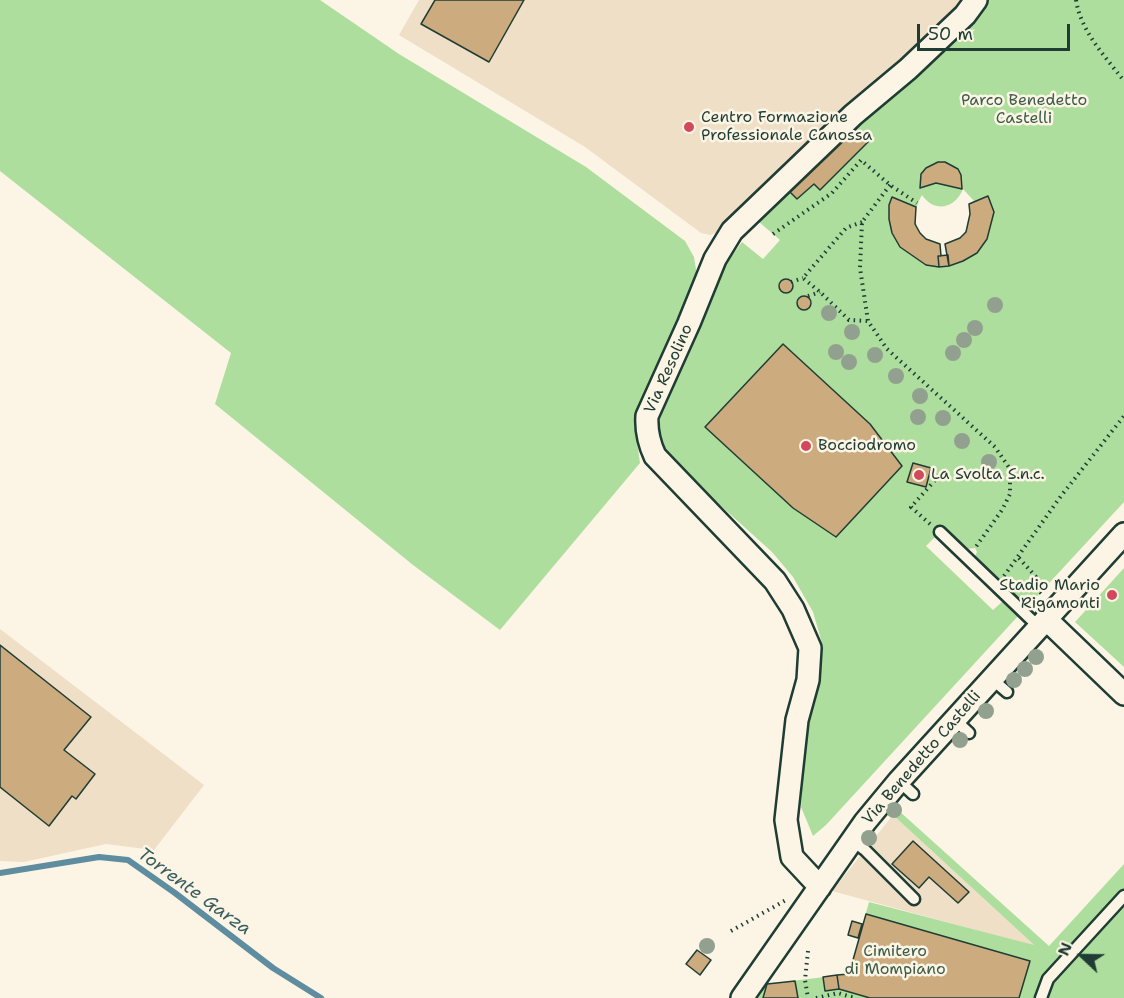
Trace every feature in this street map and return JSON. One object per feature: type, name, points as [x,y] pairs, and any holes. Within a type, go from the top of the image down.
[{"type":"street","name":"Via Resolino","points":[[816,892],[792,857],[786,820],[797,720],[808,680],[810,648],[793,609],[776,581],[655,456],[646,430],[647,416],[715,259],[732,231],[853,115],[949,31],[976,0]]},
{"type":"street","name":"Via Benedetto Castelli","points":[[742,998],[852,840],[906,788],[1000,685],[1044,615],[1124,534]]},
{"type":"street","points":[[1044,615],[1124,694]]},
{"type":"lane","points":[[940,532],[995,585],[1044,615]]},
{"type":"lane","points":[[852,840],[914,899]]},
{"type":"lane","points":[[1041,998],[1048,978],[1124,896]]},
{"type":"path","points":[[1076,0],[1078,13],[1089,36],[1124,81]]},
{"type":"path","points":[[773,234],[832,193],[861,160],[917,203]]},
{"type":"path","points":[[791,282],[803,278],[846,228],[862,222],[890,184]]},
{"type":"path","points":[[862,222],[860,268],[868,321],[887,349],[995,447],[1010,469],[1010,494],[1002,510],[966,557]]},
{"type":"path","points":[[803,278],[849,320],[868,321]]},
{"type":"path","points":[[808,296],[820,292]]},
{"type":"path","points":[[995,585],[1019,558],[1061,496],[1124,416]]},
{"type":"path","points":[[940,532],[911,507],[946,468]]},
{"type":"path","points":[[1019,558],[1036,577],[1036,589],[1044,615]]},
{"type":"path","points":[[731,931],[787,899],[816,892]]},
{"type":"path","points":[[808,951],[805,980],[808,998]]},
{"type":"path","points":[[816,998],[838,993],[855,998]]},
{"type":"shaded area","name":"Centro Formazione Professionale Canossa","points":[[419,0],[964,0],[953,16],[788,161],[718,232],[710,235],[701,233],[585,147],[399,35]]},
{"type":"shaded area","points":[[0,629],[204,785],[154,850],[106,844],[24,862],[0,861]]},
{"type":"shaded area","points":[[893,815],[1035,946],[832,891]]},
{"type":"green space","points":[[0,0],[320,0],[399,54],[586,167],[685,241],[694,257],[697,276],[690,301],[635,428],[640,463],[500,630],[413,565],[215,404],[231,353],[0,171]]},
{"type":"green space","name":"Parco Benedetto Castelli","points":[[988,0],[1124,0],[1124,502],[1027,607],[975,556],[977,552],[975,548],[968,549],[944,528],[926,546],[993,610],[1004,600],[1019,615],[826,825],[813,836],[801,807],[805,723],[822,659],[822,643],[813,612],[793,577],[772,552],[669,459],[659,430],[660,416],[724,266],[742,242],[763,259],[780,240],[759,222],[854,128],[980,14]],"holes":[[[963,189],[974,201],[969,204],[968,224],[963,235],[945,244],[946,255],[941,255],[940,244],[931,242],[920,232],[917,225],[916,211],[922,195],[932,204],[944,206],[955,201]]]},
{"type":"green space","name":"Stadio Mario Rigamonti","points":[[1124,568],[1124,667],[1075,622]]},
{"type":"green space","points":[[898,810],[1049,946],[1124,864],[1124,998],[758,998],[767,984],[849,974],[869,902],[1034,945],[893,815]]},
{"type":"building","points":[[435,0],[524,0],[489,62],[421,24]]},
{"type":"building","points":[[854,128],[868,142],[820,190],[814,184],[797,199],[790,192]]},
{"type":"building","points":[[938,162],[945,162],[958,169],[962,189],[936,183],[920,188],[921,174],[926,168]]},
{"type":"building","points":[[988,196],[994,212],[987,239],[977,253],[949,266],[945,244],[960,238],[966,232],[970,214],[969,204]]},
{"type":"building","points":[[892,197],[916,207],[915,224],[920,233],[926,239],[940,244],[939,267],[926,265],[900,247],[892,233],[889,219],[889,205]]},
{"type":"building","points":[[948,255],[949,266],[939,267],[938,256]]},
{"type":"building","points":[[786,279],[791,281],[793,286],[791,291],[786,293],[781,291],[779,286],[781,281]]},
{"type":"building","points":[[804,296],[809,298],[811,303],[809,308],[804,310],[799,308],[797,303],[799,298]]},
{"type":"building","name":"Bocciodromo","points":[[783,344],[870,424],[902,466],[836,537],[793,508],[705,427]]},
{"type":"building","name":"La Svolta S.n.c.","points":[[913,463],[931,468],[926,487],[907,482]]},
{"type":"building","points":[[0,645],[91,717],[64,750],[95,774],[76,799],[72,796],[49,826],[0,787]]},
{"type":"building","points":[[913,841],[969,892],[958,903],[929,877],[919,888],[892,864]]},
{"type":"building","name":"Cimitero di Mompiano","points":[[866,914],[1030,961],[1019,998],[870,998],[839,989],[837,975],[849,974]]},
{"type":"building","points":[[852,921],[862,924],[858,938],[848,935]]},
{"type":"building","points":[[697,950],[711,960],[700,975],[686,964]]},
{"type":"building","points":[[837,975],[839,989],[825,991],[823,977]]},
{"type":"building","points":[[795,981],[798,998],[763,998],[767,984]]},
{"type":"waterway","name":"Torrente Garza","points":[[0,873],[99,857],[128,860],[273,968],[321,998]]},
{"type":"place","name":"Centro Formazione Professionale Canossa","points":[[689,127]]},
{"type":"place","name":"Bocciodromo","points":[[806,446]]},
{"type":"place","name":"La Svolta S.n.c.","points":[[919,475]]},
{"type":"place","name":"Stadio Mario Rigamonti","points":[[1112,595]]}]
